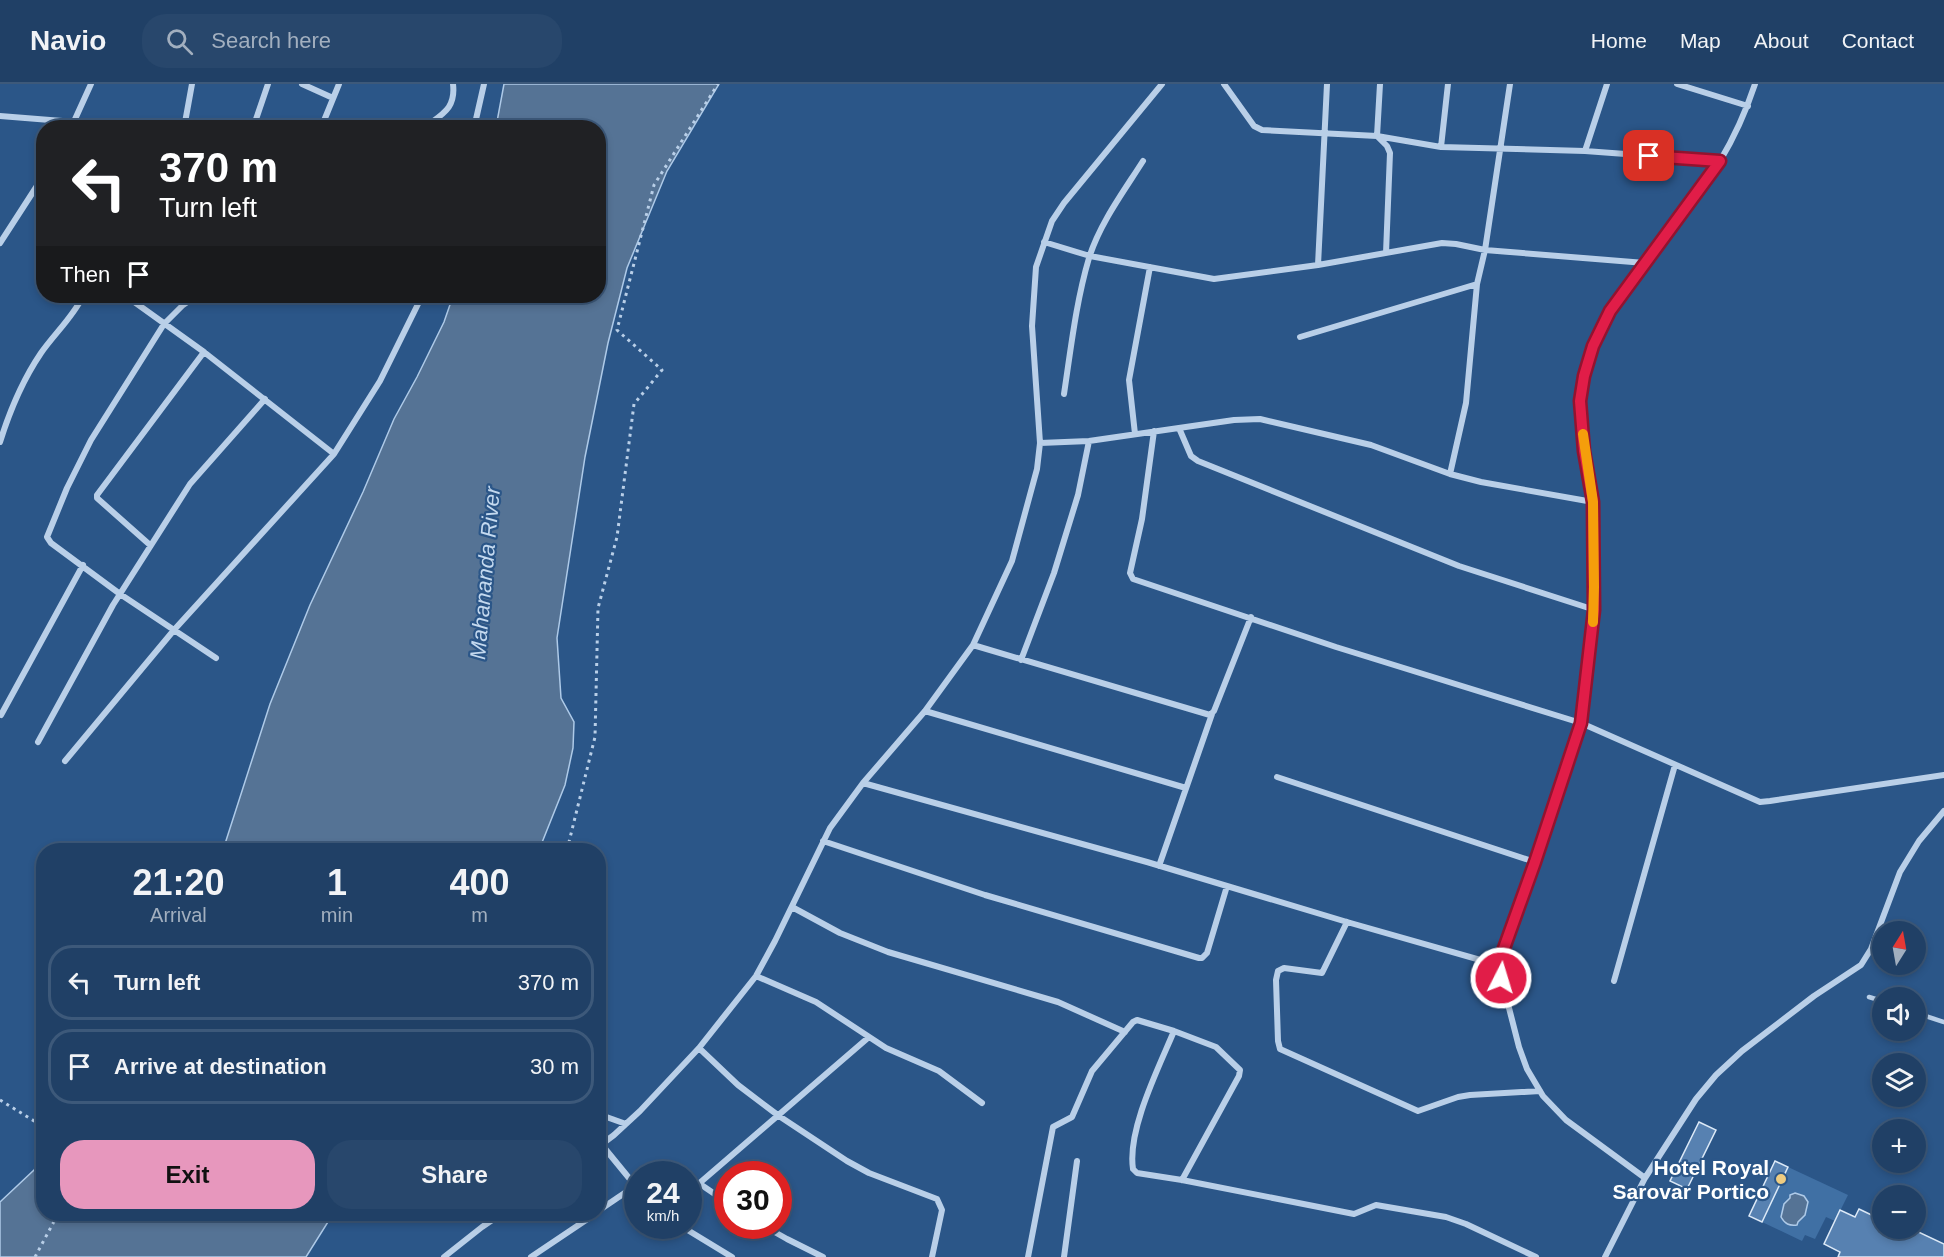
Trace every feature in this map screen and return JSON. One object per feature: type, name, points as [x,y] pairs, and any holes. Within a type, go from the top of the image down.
[{"type":"street","points":[[75,120],[91,84]]},
{"type":"street","points":[[185,120],[192,84]]},
{"type":"street","points":[[256,120],[268,84]]},
{"type":"street","points":[[302,84],[333,98]]},
{"type":"street","points":[[324,120],[339,84]]},
{"type":"street","points":[[434,120],[453,102],[453,84]]},
{"type":"street","points":[[476,120],[484,84]]},
{"type":"street","points":[[606,1141],[626,1124],[699,1048],[756,976],[830,828],[863,783],[925,711],[974,645],[1012,561],[1037,469],[1040,443],[1032,326],[1036,267],[1044,242],[1052,221],[1064,203],[1162,84]]},
{"type":"street","points":[[1224,84],[1254,126],[1262,130],[1377,136],[1441,147],[1585,151],[1720,161]]},
{"type":"street","points":[[1318,265],[1327,84]]},
{"type":"street","points":[[1380,84],[1377,136],[1387,146],[1390,153],[1386,253]]},
{"type":"street","points":[[1441,147],[1448,84]]},
{"type":"street","points":[[1449,474],[1466,403],[1477,285],[1485,250],[1510,84]]},
{"type":"street","points":[[1585,151],[1606,84]]},
{"type":"street","points":[[1677,84],[1748,106]]},
{"type":"street","points":[[1645,1178],[1566,1120],[1540,1091],[1527,1069],[1519,1047],[1498,965],[1581,723],[1594,610],[1593,502],[1584,451],[1580,401],[1584,376],[1593,346],[1610,311],[1720,161],[1748,106],[1755,84]]},
{"type":"street","points":[[0,117],[36,121]]},
{"type":"street","points":[[1064,394],[1076,316],[1090,256],[1108,216],[1143,161]]},
{"type":"street","points":[[0,243],[36,187]]},
{"type":"street","points":[[1044,242],[1090,256],[1214,279],[1318,265],[1449,243],[1485,250],[1645,263]]},
{"type":"street","points":[[1135,434],[1129,380],[1150,267]]},
{"type":"street","points":[[1300,337],[1477,285]]},
{"type":"street","points":[[0,442],[12,406],[25,378],[43,350],[79,303]]},
{"type":"street","points":[[136,303],[204,352],[334,454]]},
{"type":"street","points":[[186,303],[164,324],[91,440],[67,488],[47,537],[51,543],[120,594],[216,658]]},
{"type":"street","points":[[65,761],[174,630],[334,454],[381,381],[419,303]]},
{"type":"street","points":[[150,545],[97,498],[97,495],[204,352]]},
{"type":"street","points":[[38,742],[120,594],[190,484],[265,399]]},
{"type":"street","points":[[1040,443],[1089,441],[1240,419],[1260,419],[1371,445],[1449,474],[1481,482],[1593,502]]},
{"type":"street","points":[[1179,428],[1191,456],[1198,461],[1460,566],[1594,610]]},
{"type":"street","points":[[1154,431],[1131,578],[1336,646],[1581,723],[1753,800],[1765,802],[1944,775]]},
{"type":"street","points":[[1021,660],[1054,573],[1078,495],[1089,441]]},
{"type":"street","points":[[1,715],[83,565]]},
{"type":"street","points":[[1159,866],[1212,713],[1251,617]]},
{"type":"street","points":[[974,645],[1205,714],[1212,713]]},
{"type":"street","points":[[925,711],[1186,788]]},
{"type":"street","points":[[1614,981],[1675,765]]},
{"type":"street","points":[[1277,777],[1535,862]]},
{"type":"street","points":[[863,783],[1498,965]]},
{"type":"street","points":[[1605,1257],[1645,1178],[1696,1099],[1716,1075],[1814,996],[1861,965],[1871,949],[1900,872],[1919,841],[1944,811]]},
{"type":"street","points":[[823,841],[985,895],[1199,958],[1207,953],[1227,886]]},
{"type":"street","points":[[792,907],[840,933],[888,952],[1038,996],[1125,1032]]},
{"type":"street","points":[[1347,922],[1322,973],[1284,968],[1278,971],[1276,980],[1280,1049],[1419,1111],[1470,1095],[1540,1091]]},
{"type":"street","points":[[756,976],[816,1002],[903,1057],[939,1071],[982,1103]]},
{"type":"street","points":[[1028,1257],[1053,1127],[1072,1117],[1092,1071],[1137,1020],[1216,1047],[1239,1070],[1239,1076],[1182,1180]]},
{"type":"street","points":[[1174,1031],[1143,1105],[1133,1150],[1133,1169],[1137,1173],[1354,1214],[1376,1204],[1446,1217],[1536,1257]]},
{"type":"street","points":[[702,1182],[869,1037]]},
{"type":"street","points":[[699,1048],[738,1085],[779,1116],[869,1173],[937,1199],[942,1210],[933,1257]]},
{"type":"street","points":[[606,1117],[626,1124]]},
{"type":"street","points":[[606,1153],[624,1174]]},
{"type":"street","points":[[1064,1257],[1077,1161]]},
{"type":"street","points":[[606,1206],[624,1195]]},
{"type":"street","points":[[444,1257],[491,1221]]},
{"type":"street","points":[[531,1257],[584,1221]]},
{"type":"street","points":[[702,1239],[732,1257]]},
{"type":"street","points":[[787,1239],[823,1257]]},
{"type":"lane","points":[[1926,1016],[1944,1022]]},
{"type":"path","points":[[569,843],[595,737],[598,608],[617,537],[634,404],[662,370],[617,330],[654,185],[718,84]]},
{"type":"path","points":[[0,1100],[36,1122]]},
{"type":"path","points":[[35,1257],[54,1221]]},
{"type":"shaded area","points":[[1788,1167],[1848,1195],[1835,1221],[1826,1217],[1815,1239],[1805,1235],[1802,1241],[1762,1222],[1771,1204],[1764,1201]]},
{"type":"water","name":"Mahananda River","points":[[504,84],[719,84],[667,171],[627,268],[608,343],[585,457],[557,638],[561,698],[574,722],[573,748],[565,785],[542,843],[225,843],[270,704],[310,605],[394,419],[444,322],[451,303],[606,303],[606,120],[497,120]]},
{"type":"water","points":[[36,1167],[36,1221],[329,1221],[306,1257],[0,1257],[0,1202]]},
{"type":"water","points":[[1795,1193],[1804,1196],[1808,1202],[1805,1215],[1797,1225],[1792,1225],[1786,1223],[1781,1217],[1784,1204],[1790,1195]]},
{"type":"building","points":[[1699,1122],[1716,1130],[1687,1189],[1670,1181]]},
{"type":"building","points":[[1775,1161],[1788,1167],[1762,1222],[1749,1216]]},
{"type":"building","points":[[1859,1209],[1872,1215],[1872,1239],[1926,1239],[1926,1236],[1944,1244],[1944,1257],[1838,1257],[1840,1252],[1824,1244],[1840,1210],[1855,1217]]},
{"type":"slow traffic","points":[[1583,434],[1593,502],[1593,622]]},
{"type":"place","name":"Hotel Royal Sarovar Portico","points":[[1781,1179]]},
{"type":"route","points":[[1501,978],[1498,965],[1581,723],[1594,610],[1593,502],[1584,451],[1580,401],[1584,376],[1593,346],[1610,311],[1720,161],[1649,156]]}]
